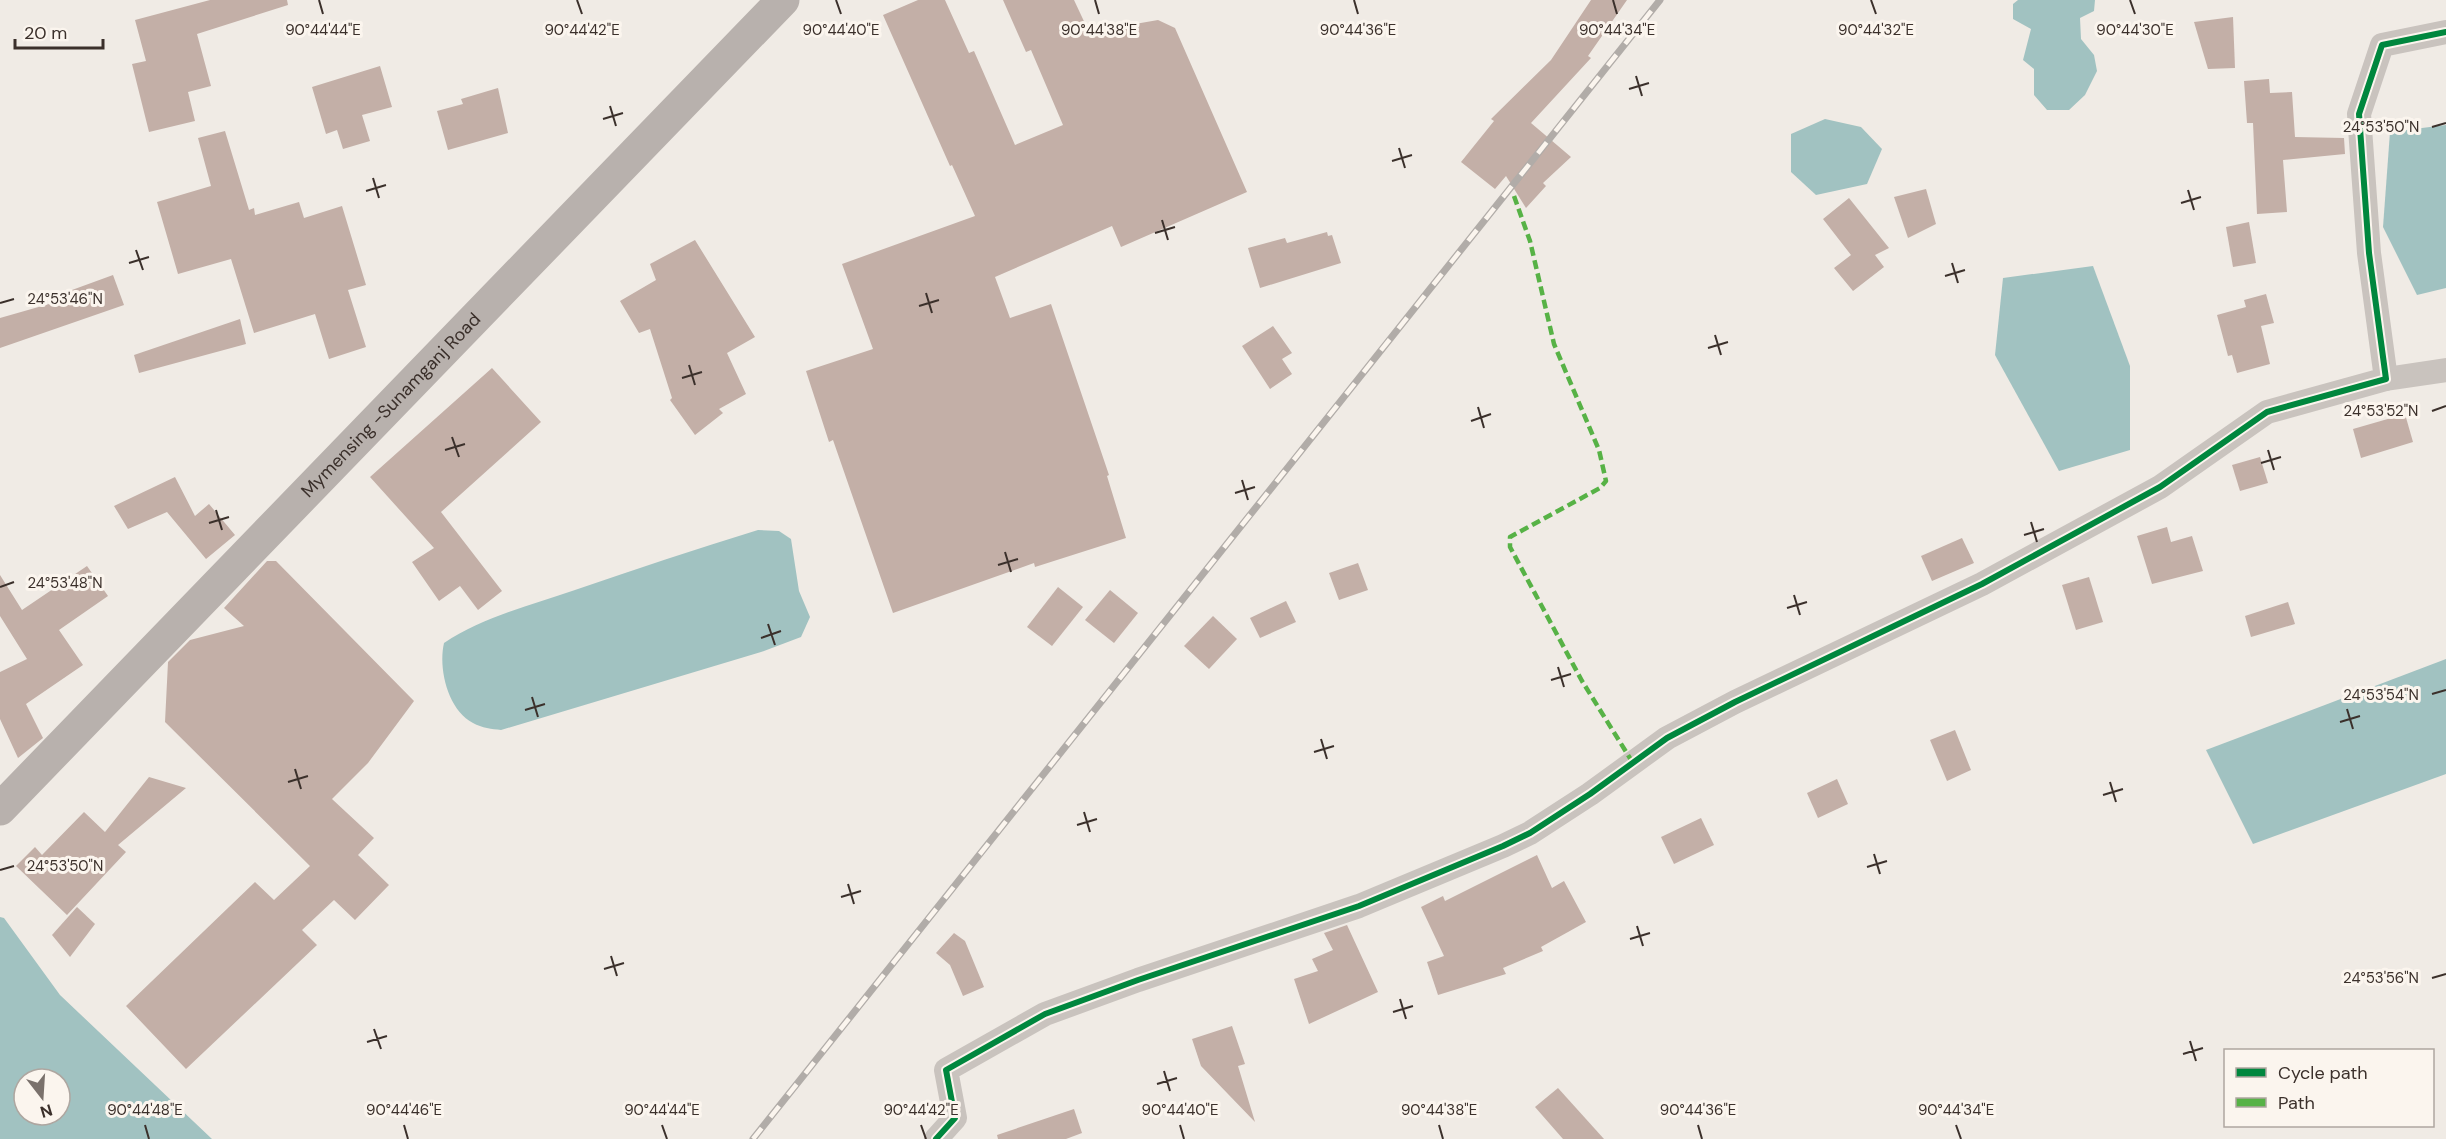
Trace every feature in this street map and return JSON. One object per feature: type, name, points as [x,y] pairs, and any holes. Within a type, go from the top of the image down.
[{"type":"main road","name":"Mymensing -Sunamganj Road","points":[[0,809],[783,0]]},
{"type":"street","points":[[2386,379],[2369,253],[2359,114],[2382,45],[2446,32]]},
{"type":"street","points":[[936,1139],[955,1118],[946,1070],[1045,1014],[1138,980],[1359,906],[1503,846],[1530,833],[1590,794],[1667,738],[1715,712],[1982,584],[2160,487],[2267,412],[2386,379],[2446,370]]},
{"type":"water","points":[[2018,0],[2095,0],[2094,11],[2080,18],[2081,39],[2094,55],[2097,71],[2085,95],[2069,110],[2047,110],[2034,95],[2034,69],[2023,60],[2031,29],[2013,19],[2013,4]]},
{"type":"water","points":[[1825,119],[1861,127],[1882,149],[1867,184],[1816,195],[1791,172],[1791,134]]},
{"type":"water","points":[[2446,125],[2446,288],[2417,295],[2383,227],[2390,132]]},
{"type":"water","points":[[2093,266],[2130,366],[2130,450],[2059,471],[1995,355],[2003,278]]},
{"type":"water","points":[[758,530],[779,531],[791,539],[799,591],[810,617],[801,637],[761,652],[501,730],[473,723],[464,717],[451,699],[444,676],[442,653],[444,643],[459,634],[524,607]]},
{"type":"water","points":[[2446,659],[2446,774],[2253,844],[2206,750]]},
{"type":"water","points":[[0,917],[4,918],[60,995],[212,1139],[0,1139]]},
{"type":"building","points":[[210,0],[287,0],[288,5],[197,34],[211,86],[188,92],[195,121],[149,132],[132,64],[146,61],[135,20]]},
{"type":"building","points":[[918,0],[945,0],[969,53],[974,51],[1015,145],[1063,125],[1031,50],[1026,52],[1003,0],[1074,0],[1089,32],[1158,20],[1175,28],[1247,192],[1121,247],[1112,226],[995,277],[1010,318],[1051,304],[1109,475],[1107,476],[1126,538],[1035,567],[1034,563],[893,613],[833,440],[829,442],[806,371],[873,349],[842,264],[975,216],[952,165],[950,166],[883,15]]},
{"type":"building","points":[[1591,0],[1627,0],[1588,56],[1591,58],[1531,123],[1571,157],[1543,183],[1546,186],[1526,208],[1506,176],[1495,189],[1461,162],[1494,121],[1491,119],[1551,60]]},
{"type":"building","points":[[2233,17],[2235,68],[2208,69],[2194,22]]},
{"type":"building","points":[[380,66],[392,107],[362,115],[370,141],[343,149],[337,130],[326,134],[312,87]]},
{"type":"building","points":[[2269,79],[2270,93],[2292,92],[2295,137],[2344,138],[2345,154],[2283,160],[2287,212],[2257,214],[2253,123],[2247,123],[2244,81]]},
{"type":"building","points":[[498,88],[508,133],[448,150],[437,111],[463,104],[461,99]]},
{"type":"building","points":[[225,131],[249,210],[254,208],[255,215],[299,202],[304,218],[342,206],[366,285],[348,290],[366,347],[329,359],[315,314],[254,333],[231,259],[178,274],[157,202],[211,186],[198,138]]},
{"type":"building","points":[[1926,189],[1936,224],[1908,238],[1894,197]]},
{"type":"building","points":[[1849,198],[1889,248],[1875,255],[1884,267],[1853,291],[1834,268],[1851,255],[1823,219]]},
{"type":"building","points":[[2249,222],[2256,263],[2233,267],[2226,227]]},
{"type":"building","points":[[1327,232],[1328,236],[1332,235],[1341,263],[1260,288],[1248,248],[1285,238],[1287,243]]},
{"type":"building","points":[[695,240],[755,337],[727,353],[746,394],[719,409],[723,413],[695,435],[670,400],[672,398],[650,329],[639,333],[620,301],[656,280],[650,264]]},
{"type":"building","points":[[113,275],[124,305],[0,348],[0,318],[63,300],[61,294]]},
{"type":"building","points":[[2266,294],[2274,323],[2261,326],[2270,364],[2237,373],[2232,355],[2228,356],[2217,315],[2246,307],[2244,300]]},
{"type":"building","points":[[240,319],[246,344],[139,373],[134,355]]},
{"type":"building","points":[[1273,326],[1292,353],[1282,359],[1292,374],[1270,389],[1242,346]]},
{"type":"building","points":[[492,368],[541,422],[441,512],[502,591],[478,610],[460,586],[439,601],[412,562],[434,548],[370,477]]},
{"type":"building","points":[[2405,414],[2413,442],[2361,458],[2353,429]]},
{"type":"building","points":[[2260,457],[2268,483],[2240,491],[2232,465]]},
{"type":"building","points":[[175,477],[195,516],[209,504],[235,535],[206,559],[167,512],[128,529],[114,506]]},
{"type":"building","points":[[2167,527],[2171,542],[2192,536],[2203,571],[2152,584],[2137,536]]},
{"type":"building","points":[[1962,538],[1974,563],[1932,581],[1921,556]]},
{"type":"building","points":[[267,561],[276,561],[414,701],[368,763],[332,799],[374,838],[358,855],[389,885],[355,920],[334,900],[302,930],[317,945],[186,1069],[126,1006],[255,882],[274,900],[310,866],[165,722],[168,662],[190,640],[244,626],[224,608]]},
{"type":"building","points":[[1358,563],[1368,590],[1339,600],[1329,573]]},
{"type":"building","points":[[87,566],[108,596],[59,630],[83,665],[26,704],[43,738],[18,758],[0,719],[0,672],[27,659],[0,616],[0,575],[22,610]]},
{"type":"building","points":[[2089,577],[2103,622],[2076,630],[2062,585]]},
{"type":"building","points":[[1058,587],[1083,607],[1052,646],[1027,627]]},
{"type":"building","points":[[1110,590],[1138,613],[1114,643],[1085,620]]},
{"type":"building","points":[[1286,601],[1296,622],[1260,638],[1250,618]]},
{"type":"building","points":[[2288,602],[2295,624],[2251,637],[2245,616]]},
{"type":"building","points":[[1213,616],[1237,639],[1209,669],[1184,646]]},
{"type":"building","points":[[1955,730],[1971,770],[1947,781],[1930,740]]},
{"type":"building","points":[[149,777],[186,788],[118,845],[126,852],[67,915],[16,866],[35,847],[42,855],[84,812],[105,832]]},
{"type":"building","points":[[1837,779],[1848,804],[1818,818],[1807,793]]},
{"type":"building","points":[[1701,818],[1714,845],[1674,864],[1661,837]]},
{"type":"building","points":[[1537,855],[1552,888],[1564,881],[1586,922],[1541,947],[1543,951],[1503,968],[1506,974],[1438,995],[1427,962],[1444,956],[1421,907],[1443,896],[1445,901]]},
{"type":"building","points":[[77,907],[95,924],[70,957],[52,935]]},
{"type":"building","points":[[1347,925],[1378,992],[1309,1024],[1294,979],[1318,971],[1312,959],[1333,950],[1324,933]]},
{"type":"building","points":[[954,933],[965,941],[984,987],[963,996],[950,965],[936,953]]},
{"type":"building","points":[[1232,1026],[1245,1064],[1238,1066],[1255,1122],[1201,1066],[1192,1039]]},
{"type":"building","points":[[1558,1088],[1604,1139],[1563,1139],[1535,1107]]},
{"type":"building","points":[[1074,1109],[1082,1133],[1066,1139],[998,1139],[997,1135]]},
{"type":"railway","points":[[753,1139],[1660,0]]},
{"type":"marked path","points":[[1514,196],[1530,241],[1554,344],[1599,450],[1606,481],[1600,488],[1510,537],[1510,547],[1582,681],[1633,763]]},
{"type":"cycle path","points":[[936,1139],[955,1118],[946,1070],[1045,1014],[1138,980],[1359,906],[1503,846],[1530,833],[1590,794],[1667,738],[1735,702],[1982,584],[2160,487],[2267,412],[2386,379],[2369,253],[2359,114],[2382,45],[2446,32]]}]
